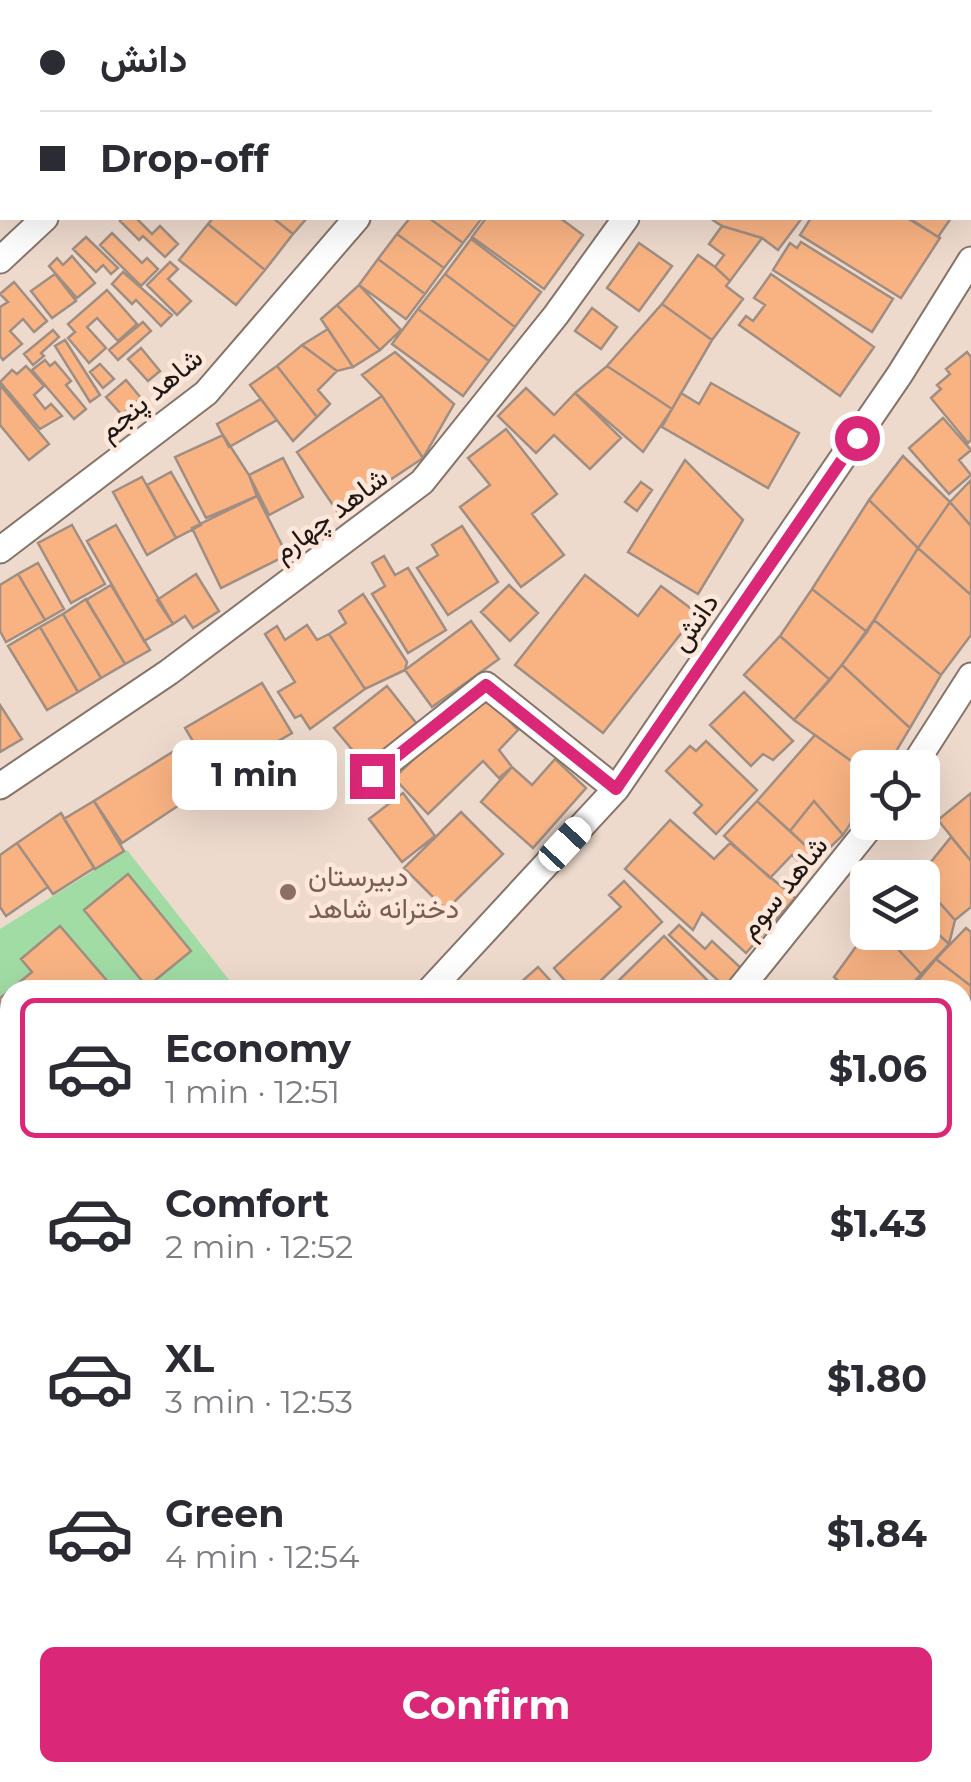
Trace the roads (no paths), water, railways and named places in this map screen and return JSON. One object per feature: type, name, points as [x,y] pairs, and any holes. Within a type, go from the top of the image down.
[{"type":"street","points":[[0,260],[44,220]]},
{"type":"street","name":"شاهد پنجم","points":[[0,550],[206,393],[355,220]]},
{"type":"street","name":"شاهد چهارم","points":[[0,786],[168,672],[422,482],[556,315],[625,220]]},
{"type":"street","name":"دانش","points":[[439,980],[616,789],[900,374],[971,260]]},
{"type":"street","points":[[924,750],[971,676]]},
{"type":"street","points":[[372,776],[486,685],[616,789]]},
{"type":"street","name":"شاهد سوم","points":[[747,980],[860,840]]},
{"type":"place","name":"دبیرستان دخترانه شاهد","points":[[288,892]]}]
